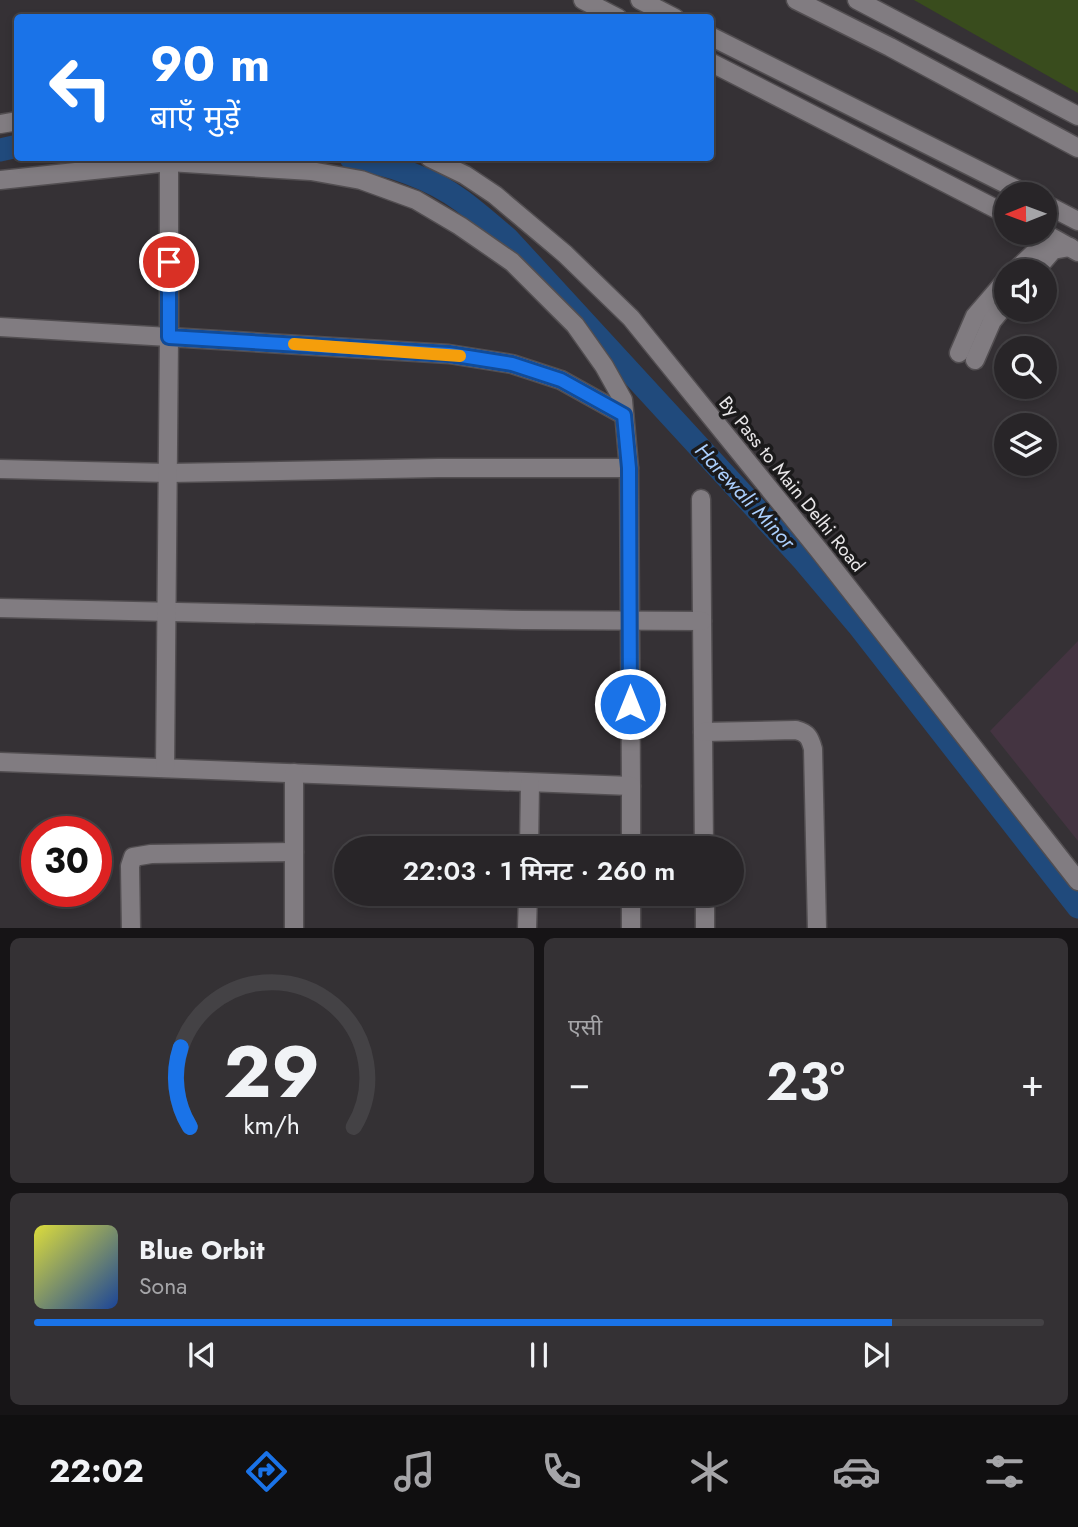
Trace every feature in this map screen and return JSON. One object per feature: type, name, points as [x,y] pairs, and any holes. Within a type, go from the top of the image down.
[{"type":"street","points":[[583,0],[610,14]]},
{"type":"street","points":[[640,0],[666,14]]},
{"type":"street","points":[[796,0],[1078,148]]},
{"type":"street","points":[[857,0],[1078,116]]},
{"type":"street","points":[[714,38],[1002,182]]},
{"type":"street","points":[[714,64],[994,208]]},
{"type":"street","name":"By Pass to Main Delhi Road","points":[[436,161],[465,175],[495,195],[565,254],[631,318],[818,549],[1078,881]]},
{"type":"street","points":[[165,768],[169,162]]},
{"type":"street","points":[[0,180],[169,162],[311,171],[361,180],[416,200],[460,226],[512,262],[575,325],[604,366],[623,400],[629,468],[631,836]]},
{"type":"street","points":[[1057,210],[1078,221]]},
{"type":"street","points":[[1057,240],[1074,250]]},
{"type":"street","points":[[1028,259],[1039,245]]},
{"type":"street","points":[[1046,259],[1054,250],[1074,250]]},
{"type":"street","points":[[994,294],[975,316],[967,357],[994,319]]},
{"type":"street","points":[[0,327],[449,354],[512,364],[561,380],[624,415]]},
{"type":"street","points":[[0,469],[169,473],[629,468]]},
{"type":"street","points":[[701,499],[704,836]]},
{"type":"street","points":[[0,608],[702,621]]},
{"type":"street","points":[[703,732],[796,730],[805,733],[810,739],[813,749],[817,928]]},
{"type":"street","points":[[0,762],[631,786]]},
{"type":"street","points":[[293,928],[294,773]]},
{"type":"street","points":[[529,836],[530,783]]},
{"type":"street","points":[[131,928],[130,866],[133,857],[151,854],[294,852]]},
{"type":"street","points":[[527,928],[528,906]]},
{"type":"street","points":[[631,906],[631,928]]},
{"type":"street","points":[[705,906],[705,928]]},
{"type":"shaded area","points":[[1078,641],[1078,841],[990,731]]},
{"type":"green space","points":[[914,0],[1078,0],[1078,93]]},
{"type":"waterway","name":"Harewali Minor","points":[[0,150],[14,147]]},
{"type":"waterway","name":"Harewali Minor","points":[[366,161],[395,168],[437,185],[462,201],[508,239],[804,561],[858,625],[1078,907]]},
{"type":"slow traffic","points":[[294,344],[460,356]]},
{"type":"route","points":[[169,262],[169,337],[449,354],[512,364],[561,380],[624,415],[629,468],[630,704]]}]
